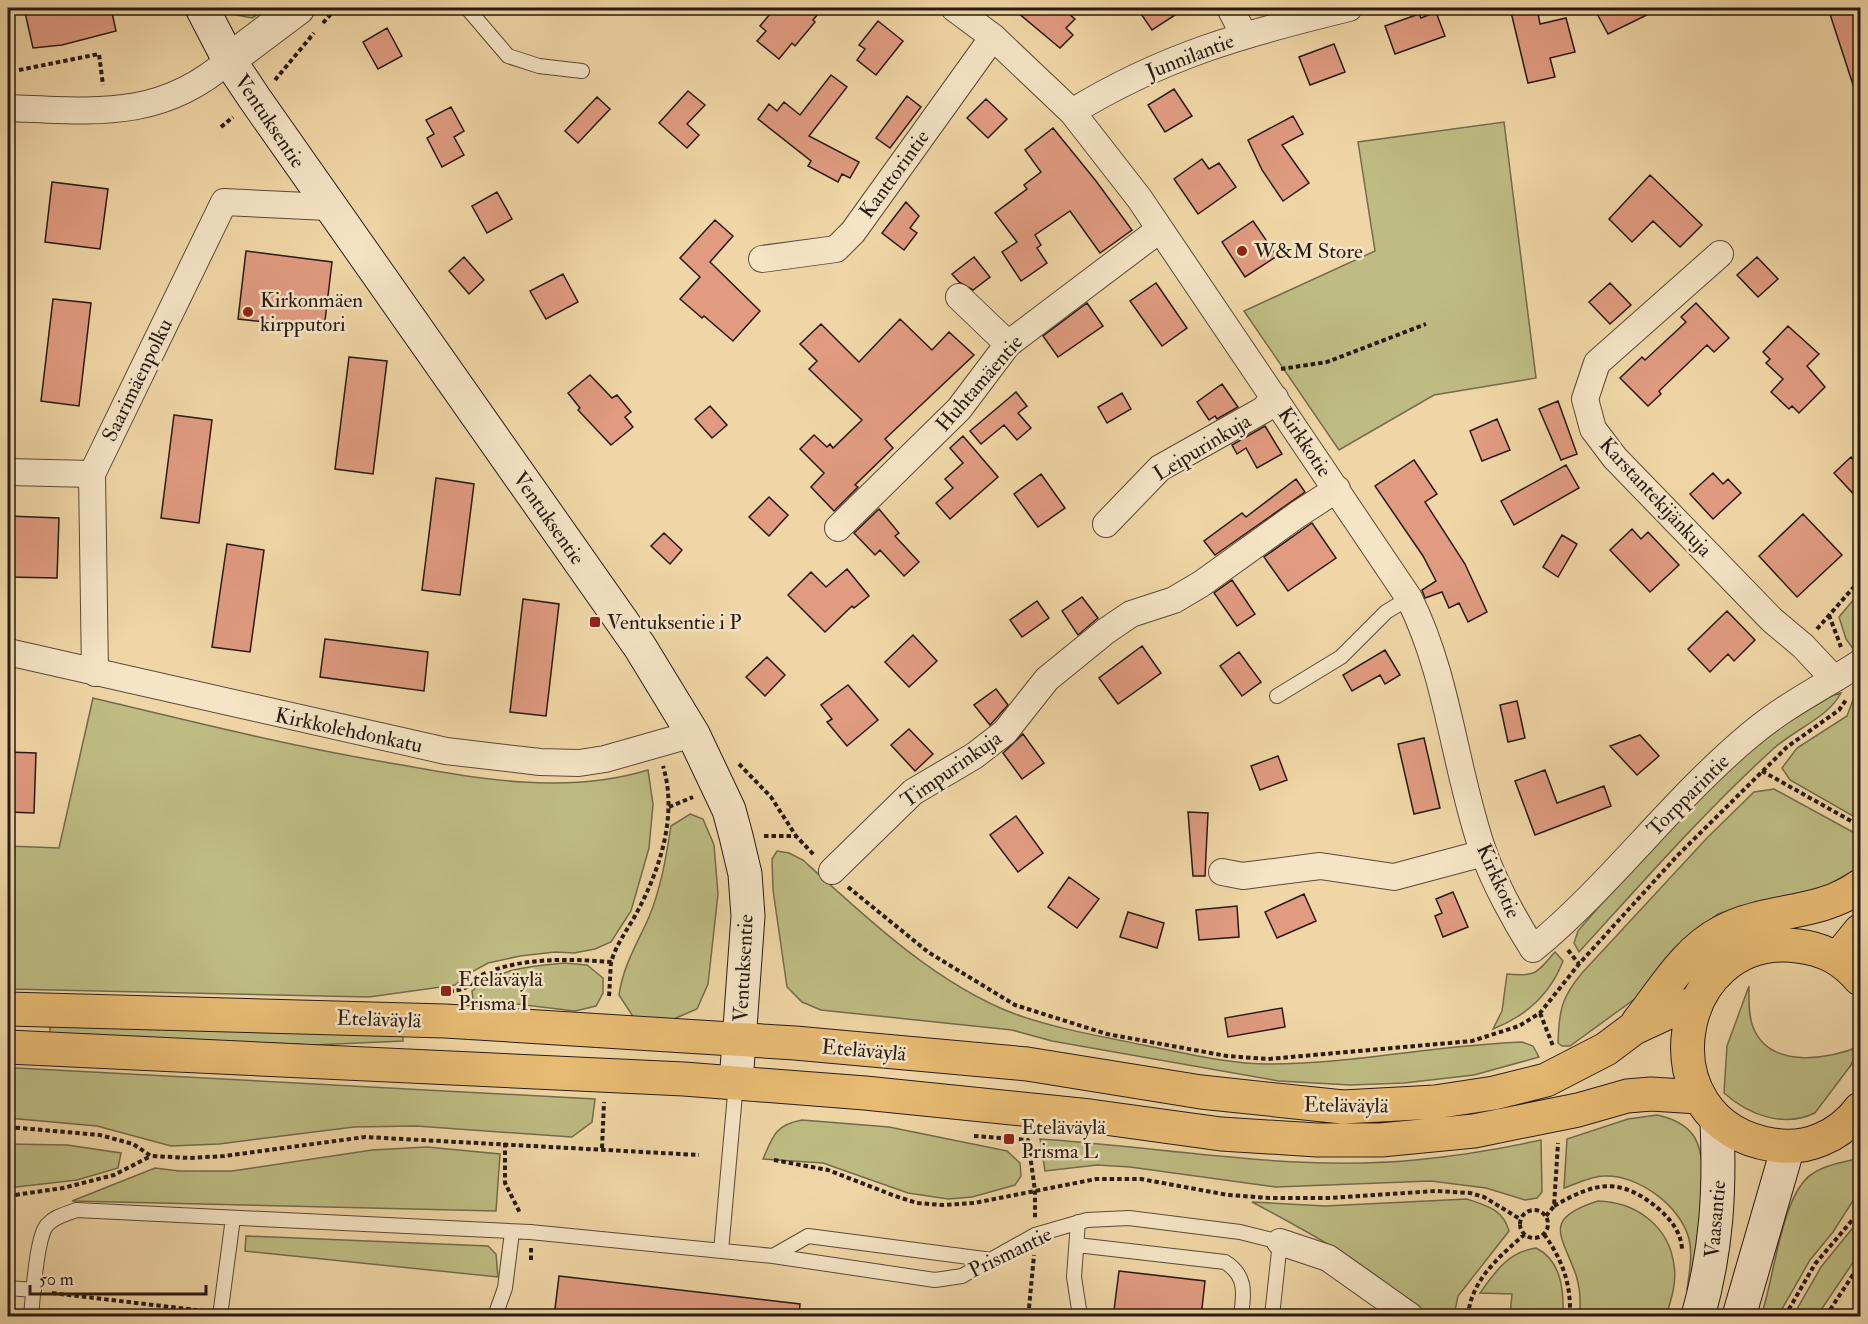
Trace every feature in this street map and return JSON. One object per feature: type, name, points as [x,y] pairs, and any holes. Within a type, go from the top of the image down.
[{"type":"highway","points":[[1634,1028],[1691,954],[1707,940],[1724,930],[1751,921],[1827,904],[1860,886]]},
{"type":"highway","points":[[1860,931],[1849,969],[1810,948],[1776,945],[1760,947],[1730,963],[1710,981],[1696,1003],[1689,1021],[1686,1057],[1691,1083],[1708,1109],[1753,1140],[1788,1147],[1846,1136],[1860,1109]]},
{"type":"highway","name":"Eteläväylä","points":[[8,1009],[445,1021],[739,1039],[1027,1064],[1201,1092],[1343,1107],[1397,1106],[1518,1088],[1578,1066],[1634,1028],[1673,1010],[1696,1003]]},
{"type":"highway","name":"Eteläväylä","points":[[8,1047],[736,1083],[1026,1109],[1221,1134],[1317,1140],[1381,1140],[1474,1131],[1578,1110],[1627,1096],[1651,1094],[1708,1109]]},
{"type":"main road","name":"Ventuksentie","points":[[202,8],[229,60],[328,207],[640,647],[693,734],[729,810],[745,874],[748,916],[736,1083]]},
{"type":"main road","points":[[229,60],[298,8]]},
{"type":"main road","name":"Vaasantie","points":[[1698,1317],[1710,1273],[1719,1198],[1708,1109]]},
{"type":"main road","name":"Vaasantie","points":[[1739,1317],[1788,1147]]},
{"type":"street","name":"Kirkkotie","points":[[954,8],[993,37],[1072,112],[1139,198],[1409,598],[1425,631],[1437,665],[1484,853],[1522,932],[1533,949]]},
{"type":"street","points":[[1230,8],[1244,35]]},
{"type":"street","name":"Junnilantie","points":[[1072,112],[1103,93],[1210,45],[1349,8]]},
{"type":"street","name":"Kanttorintie","points":[[762,259],[836,249],[853,232],[993,37]]},
{"type":"street","points":[[8,108],[105,110],[131,108],[164,101],[210,77],[229,60]]},
{"type":"street","name":"Saarimäenpolku","points":[[95,673],[92,474],[224,202],[328,207]]},
{"type":"street","name":"Huhtamäentie","points":[[838,528],[959,410],[1008,344],[1159,230]]},
{"type":"street","name":"Karstantekijänkuja","points":[[1720,254],[1597,363],[1585,399],[1588,414],[1593,429],[1615,458],[1772,620],[1803,646],[1834,678]]},
{"type":"street","points":[[959,297],[1008,344]]},
{"type":"street","name":"Leipurinkuja","points":[[1106,524],[1160,468],[1263,410],[1275,398]]},
{"type":"street","points":[[8,472],[92,474]]},
{"type":"street","name":"Timpurinkuja","points":[[832,872],[913,792],[974,756],[1005,732],[1047,679],[1106,631],[1131,614],[1174,600],[1201,584],[1337,489]]},
{"type":"street","name":"Kirkkolehdonkatu","points":[[8,652],[446,751],[540,762],[579,763],[605,759],[693,734]]},
{"type":"street","name":"Torpparintie","points":[[1533,949],[1570,917],[1687,795],[1750,734],[1782,710],[1860,663]]},
{"type":"street","points":[[1222,872],[1243,876],[1320,866],[1394,877],[1484,853]]},
{"type":"street","name":"Prismantie","points":[[1280,1242],[1328,1258],[1410,1317]]},
{"type":"lane","points":[[467,8],[508,56],[539,66],[582,71]]},
{"type":"lane","points":[[1277,696],[1341,657],[1386,612],[1409,598]]},
{"type":"lane","points":[[721,1251],[736,1083]]},
{"type":"lane","name":"Prismantie","points":[[31,1317],[39,1253],[46,1226],[59,1216],[76,1210],[530,1232],[773,1256],[935,1280],[962,1276],[1035,1235],[1078,1222],[1129,1218],[1240,1232],[1280,1242]]},
{"type":"lane","points":[[220,1315],[233,1218]]},
{"type":"lane","points":[[1078,1222],[1074,1277],[1080,1317]]},
{"type":"lane","points":[[495,1312],[505,1288],[512,1232]]},
{"type":"lane","points":[[773,1256],[808,1236],[992,1260]]},
{"type":"lane","points":[[1272,1317],[1280,1242]]},
{"type":"lane","points":[[1077,1245],[1225,1262],[1237,1270],[1245,1286],[1241,1317]]},
{"type":"lane","points":[[8,1288],[34,1290]]},
{"type":"path","points":[[274,81],[336,8]]},
{"type":"path","points":[[19,70],[99,54],[105,110]]},
{"type":"path","points":[[1257,374],[1327,362],[1426,324]]},
{"type":"path","points":[[1803,646],[1860,580]]},
{"type":"path","points":[[609,996],[612,962],[658,864],[666,832],[667,781],[655,743]]},
{"type":"path","points":[[736,836],[796,836],[832,872],[891,924],[928,952],[1015,1005],[1107,1034],[1186,1050],[1268,1059],[1472,1041],[1519,1026],[1540,1013],[1579,964],[1662,873],[1762,771],[1860,826]]},
{"type":"path","points":[[440,992],[465,990],[483,974],[543,960],[612,962]]},
{"type":"path","points":[[1540,1013],[1551,1034],[1553,1046]]},
{"type":"path","points":[[602,1148],[604,1102]]},
{"type":"path","points":[[8,1127],[100,1135],[134,1144],[151,1156]]},
{"type":"path","points":[[974,1136],[1028,1140],[1035,1191]]},
{"type":"path","points":[[8,1196],[63,1188],[114,1175],[151,1156],[224,1156],[365,1137],[699,1155]]},
{"type":"path","points":[[505,1143],[505,1183],[530,1232],[531,1262]]},
{"type":"path","points":[[1554,1206],[1558,1143]]},
{"type":"path","points":[[774,1160],[828,1170],[917,1203],[942,1205],[974,1203],[1096,1179],[1141,1179],[1228,1195],[1270,1198],[1331,1198],[1454,1192],[1484,1197],[1520,1219]]},
{"type":"path","points":[[1546,1216],[1554,1206],[1590,1188],[1616,1187],[1631,1190],[1646,1197],[1667,1217],[1682,1239],[1683,1251]]},
{"type":"path","points":[[1535,1209],[1546,1216],[1548,1226],[1544,1234],[1535,1238],[1525,1234],[1521,1228],[1520,1219],[1526,1212],[1535,1209]]},
{"type":"path","points":[[1785,1317],[1815,1264],[1860,1211]]},
{"type":"path","points":[[1468,1317],[1472,1293],[1487,1270],[1525,1234]]},
{"type":"path","points":[[1544,1234],[1560,1257],[1569,1284],[1570,1317]]},
{"type":"path","points":[[1826,1317],[1860,1264]]},
{"type":"path","points":[[34,1290],[247,1317]]},
{"type":"shaded area","points":[[228,8],[268,8],[252,18],[232,14]]},
{"type":"shaded area","points":[[1504,122],[1536,378],[1434,395],[1339,450],[1244,311],[1375,251],[1358,142]]},
{"type":"shaded area","points":[[1860,592],[1860,646],[1854,650],[1846,639],[1839,617]]},
{"type":"shaded area","points":[[1860,681],[1860,820],[1790,780],[1782,768],[1797,748],[1847,716]]},
{"type":"shaded area","points":[[1841,693],[1828,710],[1780,743],[1746,774],[1673,849],[1579,952],[1574,943],[1578,931],[1670,827],[1720,777],[1794,718],[1831,696]]},
{"type":"shaded area","points":[[93,698],[320,750],[459,775],[554,783],[617,778],[648,770],[653,804],[649,848],[631,911],[611,942],[595,949],[574,953],[555,952],[520,956],[488,963],[468,974],[455,985],[369,997],[8,989],[8,846],[59,848]]},
{"type":"shaded area","points":[[1774,789],[1860,836],[1860,867],[1826,886],[1792,898],[1740,906],[1718,914],[1697,930],[1636,998],[1570,1046],[1562,1046],[1558,1043],[1562,1005],[1582,973],[1707,838],[1754,792]]},
{"type":"shaded area","points":[[690,814],[703,819],[714,845],[718,894],[708,984],[697,1009],[669,1021],[634,1018],[619,995],[624,974],[657,895],[671,826]]},
{"type":"shaded area","points":[[777,851],[789,853],[803,860],[876,926],[958,986],[1015,1014],[1047,1024],[1190,1055],[1253,1064],[1332,1061],[1522,1042],[1533,1046],[1539,1057],[1474,1075],[1404,1083],[1350,1085],[1279,1081],[1052,1041],[1012,1030],[821,1010],[802,1002],[787,987],[773,890],[772,859]]},
{"type":"shaded area","points":[[1555,952],[1563,961],[1544,994],[1516,1018],[1493,1029],[1502,1011],[1507,974],[1524,975],[1535,972]]},
{"type":"shaded area","points":[[564,963],[587,965],[603,978],[603,993],[596,1006],[575,1011],[473,999],[472,991],[493,977],[515,969]]},
{"type":"shaded area","points":[[1749,986],[1751,1022],[1761,1040],[1772,1050],[1786,1055],[1817,1057],[1860,1046],[1851,1065],[1815,1113],[1791,1119],[1767,1117],[1744,1108],[1724,1093],[1727,1046]]},
{"type":"shaded area","points":[[50,1025],[403,1032],[403,1041],[314,1045],[50,1034]]},
{"type":"shaded area","points":[[8,1068],[595,1099],[592,1122],[572,1137],[416,1126],[354,1127],[219,1144],[171,1146],[97,1126],[8,1118]]},
{"type":"shaded area","points":[[1657,1115],[1672,1119],[1686,1127],[1699,1148],[1703,1187],[1693,1291],[1687,1290],[1691,1251],[1689,1239],[1677,1215],[1656,1194],[1630,1180],[1604,1176],[1584,1180],[1564,1188],[1567,1139],[1628,1119]]},
{"type":"shaded area","points":[[802,1120],[889,1127],[1007,1151],[1020,1163],[1021,1176],[1015,1185],[972,1197],[948,1199],[908,1193],[823,1163],[763,1159],[780,1128]]},
{"type":"shaded area","points":[[1040,1139],[1227,1157],[1321,1163],[1415,1160],[1478,1152],[1541,1140],[1542,1192],[1537,1198],[1525,1200],[1486,1188],[1431,1181],[1276,1187],[1130,1167],[1097,1165],[1045,1171]]},
{"type":"shaded area","points":[[8,1144],[67,1145],[121,1153],[118,1168],[77,1180],[8,1188]]},
{"type":"shaded area","points":[[427,1147],[500,1154],[496,1211],[72,1201],[155,1168],[179,1171],[232,1171],[372,1150]]},
{"type":"shaded area","points":[[1860,1158],[1858,1193],[1833,1232],[1810,1260],[1778,1316],[1761,1316],[1786,1218],[1801,1184],[1823,1168]]},
{"type":"shaded area","points":[[1467,1199],[1493,1209],[1503,1218],[1509,1231],[1458,1296],[1454,1316],[1425,1316],[1365,1268],[1321,1240],[1252,1202],[1325,1206]]},
{"type":"shaded area","points":[[1598,1201],[1612,1202],[1637,1211],[1658,1228],[1665,1239],[1671,1251],[1675,1272],[1673,1291],[1666,1316],[1579,1316],[1580,1296],[1576,1275],[1560,1230],[1562,1222],[1569,1215]]},
{"type":"shaded area","points":[[1860,1219],[1860,1252],[1817,1316],[1793,1316],[1821,1267]]},
{"type":"shaded area","points":[[246,1236],[488,1246],[496,1254],[498,1277],[245,1251]]},
{"type":"shaded area","points":[[1536,1248],[1551,1260],[1556,1268],[1563,1296],[1563,1316],[1510,1316],[1512,1294],[1480,1293],[1510,1258]]},
{"type":"building","points":[[24,8],[111,8],[116,31],[62,45],[33,48]]},
{"type":"building","points":[[775,8],[823,8],[813,20],[815,22],[795,46],[792,43],[779,59],[757,41],[766,31],[760,26]]},
{"type":"building","points":[[1012,8],[1062,8],[1075,19],[1066,28],[1073,35],[1060,48]]},
{"type":"building","points":[[1137,8],[1186,8],[1152,30]]},
{"type":"building","points":[[1510,8],[1537,8],[1540,24],[1566,18],[1575,52],[1550,58],[1555,77],[1528,83]]},
{"type":"building","points":[[1594,8],[1661,8],[1608,34]]},
{"type":"building","points":[[1828,8],[1860,8],[1860,97],[1857,97]]},
{"type":"building","points":[[1436,12],[1445,36],[1395,54],[1385,26],[1419,14],[1421,18]]},
{"type":"building","points":[[878,21],[903,41],[876,75],[857,60],[865,49],[859,45]]},
{"type":"building","points":[[387,28],[402,56],[378,69],[363,42]]},
{"type":"building","points":[[1334,44],[1345,72],[1310,85],[1299,57]]},
{"type":"building","points":[[831,75],[847,87],[809,136],[859,162],[850,178],[842,174],[838,182],[808,166],[811,161],[758,119],[769,104],[777,111],[784,102],[800,115]]},
{"type":"building","points":[[1174,89],[1192,116],[1165,132],[1148,105]]},
{"type":"building","points":[[688,91],[705,105],[687,124],[699,135],[687,148],[659,123]]},
{"type":"building","points":[[907,96],[921,107],[890,148],[876,138]]},
{"type":"building","points":[[597,97],[610,109],[578,143],[565,131]]},
{"type":"building","points":[[986,99],[1007,119],[988,138],[967,118]]},
{"type":"building","points":[[451,107],[464,131],[454,137],[464,155],[442,167],[427,138],[434,134],[426,120]]},
{"type":"building","points":[[1293,116],[1303,134],[1282,145],[1309,183],[1283,201],[1262,170],[1248,140]]},
{"type":"building","points":[[1053,128],[1132,230],[1100,253],[1070,211],[1035,235],[1041,245],[1037,248],[1047,263],[1021,281],[1002,252],[1017,242],[995,213],[1027,189],[1024,185],[1041,172],[1025,150]]},
{"type":"building","points":[[1202,159],[1209,169],[1219,163],[1236,187],[1198,214],[1174,179]]},
{"type":"building","points":[[1650,175],[1702,225],[1680,247],[1653,221],[1632,242],[1609,219]]},
{"type":"building","points":[[52,182],[108,189],[100,249],[45,242]]},
{"type":"building","points":[[497,192],[512,219],[487,233],[472,206]]},
{"type":"building","points":[[906,202],[919,216],[910,228],[917,233],[904,250],[882,233]]},
{"type":"building","points":[[715,220],[733,236],[710,262],[760,311],[733,341],[680,299],[700,277],[680,258]]},
{"type":"building","points":[[1253,221],[1277,256],[1245,277],[1222,242]]},
{"type":"building","points":[[246,251],[332,262],[324,329],[238,319]]},
{"type":"building","points":[[464,257],[484,280],[469,294],[449,271]]},
{"type":"building","points":[[974,257],[990,277],[973,290],[959,282],[952,274]]},
{"type":"building","points":[[1757,257],[1778,279],[1758,297],[1737,275]]},
{"type":"building","points":[[563,274],[578,302],[546,319],[530,291]]},
{"type":"building","points":[[1156,283],[1187,328],[1162,346],[1130,301]]},
{"type":"building","points":[[1610,283],[1631,305],[1610,324],[1589,302]]},
{"type":"building","points":[[53,299],[91,303],[79,406],[41,401]]},
{"type":"building","points":[[1087,303],[1103,326],[1058,357],[1043,336]]},
{"type":"building","points":[[1696,303],[1729,338],[1714,352],[1707,345],[1659,391],[1661,394],[1648,406],[1620,378],[1642,357],[1645,360],[1686,322],[1681,317]]},
{"type":"building","points":[[900,319],[932,350],[949,332],[974,355],[885,439],[893,448],[855,485],[858,487],[834,511],[811,487],[824,473],[800,449],[814,435],[827,447],[830,444],[833,448],[862,420],[809,369],[817,361],[800,344],[821,324],[859,362]]},
{"type":"building","points":[[1788,326],[1819,354],[1807,366],[1825,387],[1799,413],[1792,406],[1789,409],[1771,392],[1783,379],[1766,363],[1770,359],[1763,352]]},
{"type":"building","points":[[349,357],[387,361],[373,474],[335,469]]},
{"type":"building","points":[[590,375],[612,398],[617,395],[631,412],[625,417],[633,427],[611,445],[578,410],[580,408],[568,393]]},
{"type":"building","points":[[1222,384],[1238,407],[1217,419],[1215,416],[1209,420],[1197,402]]},
{"type":"building","points":[[1016,392],[1027,406],[1018,413],[1031,428],[1017,440],[1004,425],[981,444],[970,431]]},
{"type":"building","points":[[1122,393],[1131,409],[1107,423],[1098,407]]},
{"type":"building","points":[[1558,401],[1577,454],[1561,460],[1539,409]]},
{"type":"building","points":[[710,406],[727,425],[712,438],[695,419]]},
{"type":"building","points":[[174,415],[212,420],[199,523],[161,518]]},
{"type":"building","points":[[1497,419],[1510,450],[1482,461],[1470,431]]},
{"type":"building","points":[[1265,426],[1282,454],[1257,468],[1246,448],[1237,454],[1232,445]]},
{"type":"building","points":[[963,436],[998,477],[950,519],[936,503],[953,488],[945,479],[963,463],[950,448]]},
{"type":"building","points":[[1851,457],[1860,467],[1860,501],[1834,473]]},
{"type":"building","points":[[1414,460],[1437,494],[1425,502],[1465,564],[1487,612],[1468,622],[1459,603],[1449,608],[1442,592],[1425,598],[1422,590],[1436,581],[1423,556],[1375,486]]},
{"type":"building","points":[[1566,465],[1579,488],[1514,525],[1501,501]]},
{"type":"building","points":[[1713,473],[1723,484],[1728,479],[1741,493],[1713,519],[1690,494]]},
{"type":"building","points":[[1041,474],[1065,508],[1038,527],[1014,494]]},
{"type":"building","points":[[436,478],[474,484],[460,595],[422,590]]},
{"type":"building","points":[[1296,479],[1305,492],[1215,555],[1204,541],[1242,513],[1246,517]]},
{"type":"building","points":[[769,497],[788,515],[769,536],[749,517]]},
{"type":"building","points":[[879,509],[899,533],[895,536],[919,562],[904,576],[880,550],[875,555],[854,533]]},
{"type":"building","points":[[1803,514],[1842,555],[1797,597],[1759,556]]},
{"type":"building","points":[[8,516],[59,518],[57,578],[8,577]]},
{"type":"building","points":[[1312,523],[1336,558],[1288,591],[1264,557]]},
{"type":"building","points":[[1632,529],[1641,539],[1648,532],[1679,565],[1650,592],[1610,550]]},
{"type":"building","points":[[664,533],[682,550],[670,564],[651,546]]},
{"type":"building","points":[[1562,535],[1577,544],[1558,577],[1543,567]]},
{"type":"building","points":[[227,544],[264,550],[250,652],[212,647]]},
{"type":"building","points":[[847,569],[869,596],[854,608],[852,606],[825,632],[788,595],[811,572],[826,587]]},
{"type":"building","points":[[1232,580],[1255,614],[1237,626],[1214,593]]},
{"type":"building","points":[[1082,597],[1098,618],[1078,635],[1062,611]]},
{"type":"building","points":[[523,599],[559,604],[546,716],[510,712]]},
{"type":"building","points":[[1037,601],[1049,618],[1022,637],[1010,620]]},
{"type":"building","points":[[1727,611],[1755,640],[1734,661],[1728,654],[1710,672],[1688,649]]},
{"type":"building","points":[[913,635],[937,661],[909,687],[885,662]]},
{"type":"building","points":[[325,639],[428,652],[424,691],[320,677]]},
{"type":"building","points":[[1142,646],[1161,673],[1118,704],[1099,678]]},
{"type":"building","points":[[1385,650],[1400,675],[1385,684],[1380,675],[1352,691],[1343,675]]},
{"type":"building","points":[[1239,652],[1261,682],[1242,696],[1220,666]]},
{"type":"building","points":[[767,657],[785,675],[765,696],[746,677]]},
{"type":"building","points":[[848,685],[878,720],[847,746],[827,722],[832,719],[821,705]]},
{"type":"building","points":[[996,689],[1008,705],[990,725],[974,705]]},
{"type":"building","points":[[1517,701],[1525,738],[1508,742],[1500,705]]},
{"type":"building","points":[[909,729],[933,754],[915,771],[891,745]]},
{"type":"building","points":[[1023,734],[1044,763],[1022,779],[1003,753]]},
{"type":"building","points":[[1640,735],[1659,756],[1637,775],[1610,746]]},
{"type":"building","points":[[1424,738],[1440,808],[1414,814],[1398,744]]},
{"type":"building","points":[[8,752],[36,753],[34,813],[8,812]]},
{"type":"building","points":[[1278,756],[1287,780],[1260,790],[1251,766]]},
{"type":"building","points":[[1545,770],[1557,803],[1604,786],[1611,806],[1535,835],[1515,781]]},
{"type":"building","points":[[1188,812],[1208,813],[1205,876],[1193,876]]},
{"type":"building","points":[[1016,816],[1043,853],[1018,872],[990,835]]},
{"type":"building","points":[[1069,877],[1099,899],[1077,928],[1048,907]]},
{"type":"building","points":[[1453,892],[1468,927],[1443,937],[1435,916],[1442,913],[1436,899]]},
{"type":"building","points":[[1304,894],[1316,921],[1277,938],[1265,912]]},
{"type":"building","points":[[1237,906],[1239,937],[1199,940],[1196,910]]},
{"type":"building","points":[[1128,912],[1164,923],[1157,948],[1120,937]]},
{"type":"building","points":[[1282,1008],[1285,1027],[1228,1037],[1225,1018]]},
{"type":"building","points":[[1119,1271],[1205,1281],[1201,1317],[1166,1317],[1114,1310]]},
{"type":"building","points":[[559,1276],[800,1304],[799,1317],[554,1317]]},
{"type":"place","name":"W&M Store","points":[[1242,251]]},
{"type":"place","name":"Kirkonmäen kirpputori","points":[[248,312]]},
{"type":"place","name":"Ventuksentie i P","points":[[595,622]]},
{"type":"place","name":"Eteläväylä Prisma I","points":[[446,991]]},
{"type":"place","name":"Eteläväylä Prisma L","points":[[1009,1139]]}]
